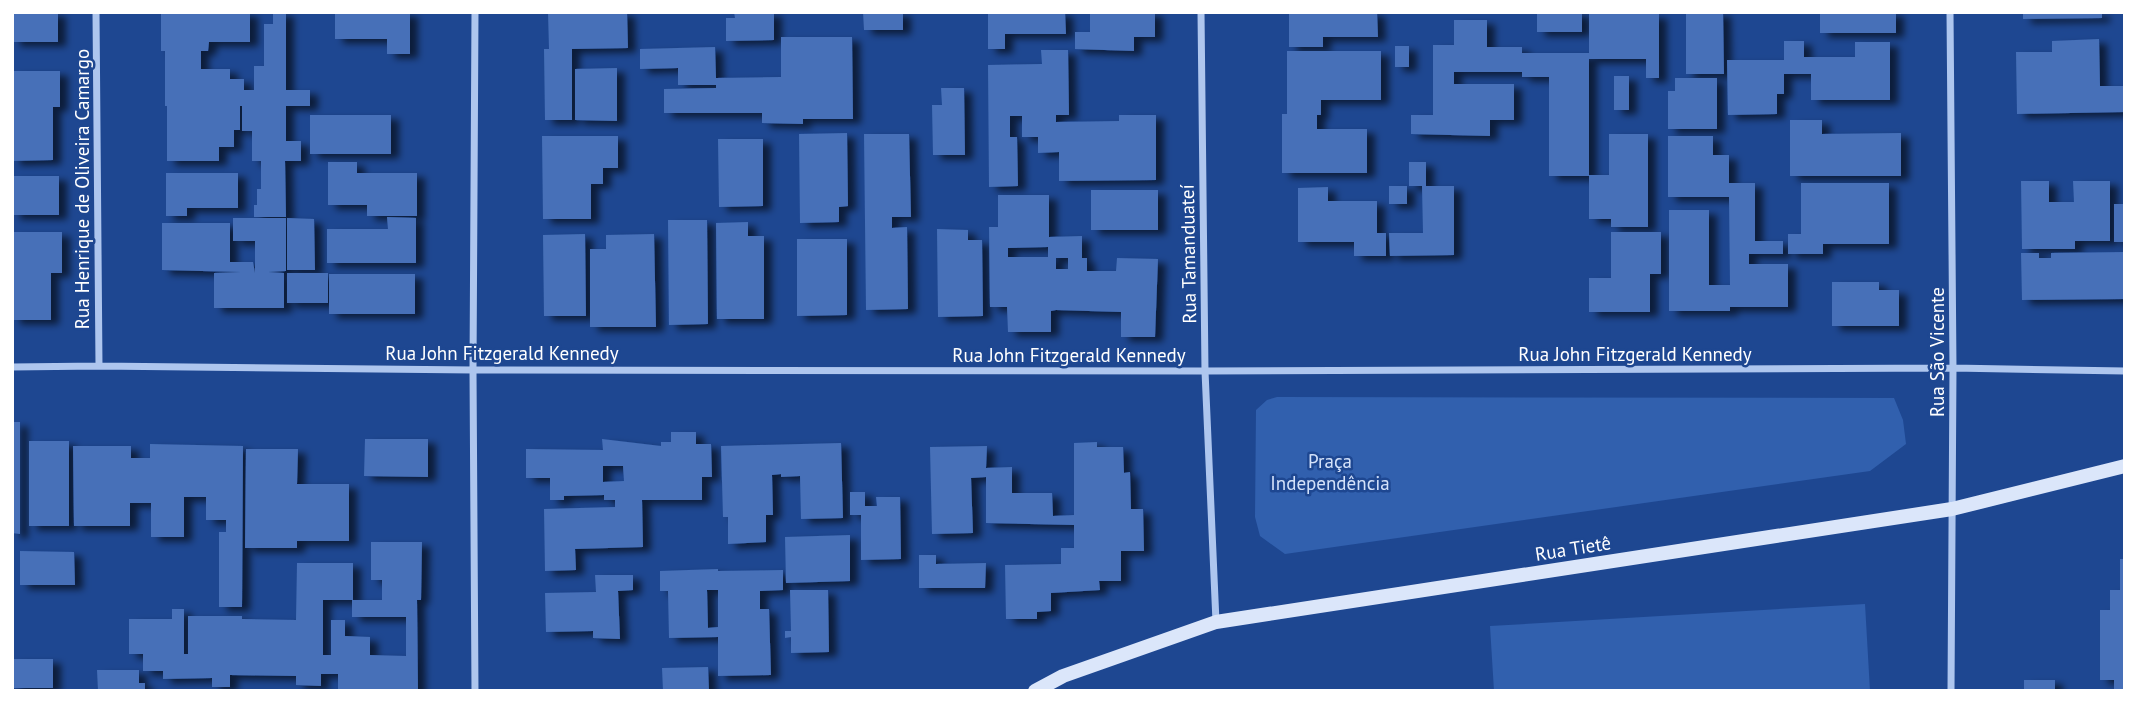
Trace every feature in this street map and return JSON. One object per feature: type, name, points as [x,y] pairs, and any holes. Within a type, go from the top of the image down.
[{"type":"street","name":"Rua Henrique de Oliveira Camargo","points":[[96,12],[99,366]]},
{"type":"street","points":[[475,12],[475,691]]},
{"type":"street","name":"Rua Tamanduateí","points":[[1201,12],[1205,371],[1216,622]]},
{"type":"street","name":"Rua São Vicente","points":[[1950,12],[1954,368],[1951,691]]},
{"type":"street","name":"Rua John Fitzgerald Kennedy","points":[[12,367],[1205,371],[1954,368],[2125,371]]},
{"type":"street","name":"Rua Tietê","points":[[1035,691],[1063,676],[1216,622],[1952,509],[2125,466]]},
{"type":"green space","name":"Praça Independência","points":[[1277,397],[1894,398],[1903,420],[1906,444],[1870,471],[1285,554],[1260,536],[1255,517],[1256,410],[1267,400]]},
{"type":"green space","points":[[1865,604],[1870,691],[1494,691],[1490,626]]},
{"type":"building","points":[[12,12],[58,12],[58,42],[12,42]]},
{"type":"building","points":[[161,12],[250,12],[250,42],[209,42],[208,51],[201,51],[201,69],[230,69],[230,79],[244,79],[244,90],[254,90],[254,66],[264,66],[264,24],[273,24],[273,12],[286,12],[286,90],[310,90],[310,106],[286,106],[286,141],[301,141],[301,161],[285,161],[286,217],[254,217],[257,189],[261,189],[261,161],[252,161],[252,131],[242,131],[242,106],[240,130],[234,130],[234,147],[219,147],[219,161],[167,161],[165,51],[161,51]]},
{"type":"building","points":[[335,12],[410,12],[410,54],[387,54],[387,39],[335,39]]},
{"type":"building","points":[[548,12],[627,12],[628,48],[572,49],[572,120],[545,120],[544,49],[549,49]]},
{"type":"building","points":[[734,12],[774,12],[774,40],[726,41],[726,18],[735,18]]},
{"type":"building","points":[[863,12],[903,12],[903,30],[864,30]]},
{"type":"building","points":[[988,12],[1065,12],[1066,34],[1005,34],[1005,49],[988,49]]},
{"type":"building","points":[[1090,12],[1155,12],[1155,37],[1134,37],[1134,51],[1075,49],[1075,32],[1090,32]]},
{"type":"building","points":[[1289,12],[1377,12],[1378,37],[1323,37],[1323,47],[1289,47]]},
{"type":"building","points":[[1537,12],[1582,12],[1582,32],[1537,32]]},
{"type":"building","points":[[1686,12],[1723,12],[1724,74],[1686,74]]},
{"type":"building","points":[[1820,12],[1896,12],[1896,33],[1820,33]]},
{"type":"building","points":[[2023,12],[2102,12],[2102,18],[2023,19]]},
{"type":"building","points":[[1589,14],[1659,14],[1659,78],[1646,78],[1646,59],[1589,59],[1589,175],[1609,175],[1609,134],[1648,134],[1648,227],[1611,227],[1611,219],[1589,219],[1589,176],[1549,176],[1549,77],[1522,77],[1522,72],[1454,72],[1454,84],[1514,84],[1514,120],[1490,120],[1490,136],[1411,134],[1411,115],[1433,115],[1433,45],[1454,45],[1454,20],[1487,20],[1487,47],[1522,47],[1522,53],[1589,53]]},
{"type":"building","points":[[781,37],[852,37],[853,119],[803,119],[803,124],[762,123],[762,113],[664,113],[664,89],[716,88],[716,85],[678,85],[678,68],[640,69],[640,49],[715,47],[716,78],[781,77]]},
{"type":"building","points":[[2099,39],[2100,86],[2125,86],[2125,112],[2017,114],[2016,52],[2052,52],[2052,41]]},
{"type":"building","points":[[1784,41],[1804,41],[1804,57],[1855,57],[1855,42],[1890,42],[1890,100],[1811,100],[1811,74],[1784,74],[1784,94],[1777,94],[1777,114],[1728,115],[1727,60],[1784,60]]},
{"type":"building","points":[[1395,46],[1409,46],[1409,67],[1395,67]]},
{"type":"building","points":[[1041,50],[1068,50],[1069,115],[1056,115],[1056,122],[1119,121],[1119,115],[1156,115],[1156,180],[1059,181],[1059,152],[1038,153],[1038,137],[1022,137],[1022,116],[1010,116],[1010,137],[1017,137],[1018,186],[989,187],[988,65],[1042,64]]},
{"type":"building","points":[[1287,51],[1381,51],[1381,100],[1321,100],[1321,115],[1317,115],[1317,129],[1367,129],[1367,173],[1282,173],[1282,114],[1287,114]]},
{"type":"building","points":[[617,68],[617,121],[575,120],[575,69]]},
{"type":"building","points":[[12,71],[60,71],[60,107],[53,107],[53,160],[12,161]]},
{"type":"building","points":[[1614,76],[1629,76],[1629,110],[1614,110]]},
{"type":"building","points":[[1675,78],[1717,78],[1717,129],[1668,129],[1668,91],[1675,91]]},
{"type":"building","points":[[941,88],[964,88],[965,155],[933,155],[932,105],[942,105]]},
{"type":"building","points":[[310,115],[391,115],[391,154],[310,154]]},
{"type":"building","points":[[1790,120],[1822,120],[1822,134],[1901,133],[1901,176],[1790,176]]},
{"type":"building","points":[[847,133],[848,206],[839,207],[839,222],[800,223],[799,134]]},
{"type":"building","points":[[864,134],[909,134],[911,217],[892,217],[892,228],[907,227],[908,309],[866,310]]},
{"type":"building","points":[[542,136],[618,136],[618,168],[603,168],[603,184],[591,184],[591,219],[543,219]]},
{"type":"building","points":[[1668,136],[1713,136],[1713,155],[1729,155],[1729,183],[1755,183],[1755,241],[1783,241],[1783,254],[1749,254],[1749,264],[1788,264],[1788,307],[1669,311],[1669,210],[1709,210],[1709,285],[1730,285],[1729,197],[1668,197]]},
{"type":"building","points":[[718,139],[763,139],[763,206],[719,207]]},
{"type":"building","points":[[328,162],[357,162],[357,173],[417,173],[417,216],[367,216],[367,205],[328,205]]},
{"type":"building","points":[[1409,162],[1426,162],[1426,186],[1454,186],[1454,255],[1390,256],[1389,233],[1423,233],[1422,186],[1409,186]]},
{"type":"building","points":[[166,173],[238,173],[238,208],[187,208],[187,216],[166,216]]},
{"type":"building","points":[[12,176],[59,176],[59,215],[12,215]]},
{"type":"building","points":[[2021,181],[2049,181],[2049,202],[2074,202],[2073,181],[2110,181],[2110,241],[2075,241],[2075,249],[2022,249]]},
{"type":"building","points":[[1801,183],[1889,183],[1889,244],[1823,244],[1823,254],[1788,254],[1788,234],[1801,234]]},
{"type":"building","points":[[1389,186],[1407,186],[1407,204],[1389,204]]},
{"type":"building","points":[[1328,187],[1328,201],[1377,201],[1377,233],[1386,233],[1386,256],[1354,256],[1354,242],[1298,242],[1298,188]]},
{"type":"building","points":[[1091,190],[1158,190],[1158,230],[1091,230]]},
{"type":"building","points":[[998,195],[1049,195],[1049,237],[1082,236],[1082,258],[1087,258],[1087,271],[1116,271],[1117,258],[1158,259],[1155,337],[1121,337],[1121,312],[1056,310],[1051,311],[1051,332],[1008,332],[1007,307],[990,307],[989,227],[998,227]],"holes":[[[1048,247],[1048,257],[1008,257],[1008,248]],[[1056,258],[1068,258],[1068,269],[1056,269]]]},
{"type":"building","points":[[2114,204],[2125,204],[2125,242],[2114,242]]},
{"type":"building","points":[[387,217],[416,218],[416,263],[327,263],[327,229],[388,229]]},
{"type":"building","points":[[233,218],[286,218],[286,271],[268,272],[284,273],[284,308],[214,308],[214,273],[241,272],[162,270],[162,223],[230,223],[230,262],[253,262],[255,273],[255,241],[233,241]]},
{"type":"building","points":[[287,218],[314,219],[315,270],[287,270]]},
{"type":"building","points":[[668,220],[707,220],[708,324],[669,325]]},
{"type":"building","points":[[748,222],[748,236],[764,236],[764,319],[717,319],[716,223]]},
{"type":"building","points":[[937,229],[968,230],[968,240],[982,240],[983,316],[938,317]]},
{"type":"building","points":[[12,232],[62,232],[62,273],[51,273],[51,320],[12,320]]},
{"type":"building","points":[[1611,232],[1661,232],[1661,274],[1650,274],[1650,312],[1589,312],[1589,278],[1611,278]]},
{"type":"building","points":[[585,234],[586,316],[544,316],[543,235]]},
{"type":"building","points":[[654,234],[656,327],[590,327],[590,249],[606,249],[606,235]]},
{"type":"building","points":[[797,239],[847,239],[847,315],[797,316]]},
{"type":"building","points":[[2125,252],[2125,299],[2022,300],[2021,253],[2039,253],[2039,258],[2051,258],[2051,253]]},
{"type":"building","points":[[287,273],[328,273],[328,303],[287,303]]},
{"type":"building","points":[[329,274],[415,274],[415,314],[329,314]]},
{"type":"building","points":[[1832,282],[1879,282],[1879,290],[1899,290],[1899,326],[1832,326]]},
{"type":"building","points":[[12,422],[20,422],[20,534],[12,533]]},
{"type":"building","points":[[671,432],[696,432],[696,444],[711,444],[712,477],[702,477],[702,500],[642,500],[643,547],[575,549],[576,570],[545,571],[544,509],[615,507],[615,500],[604,500],[604,495],[564,496],[564,500],[550,500],[550,478],[526,478],[526,449],[603,450],[602,439],[661,446],[661,442],[671,442]],"holes":[[[603,466],[623,466],[624,481],[603,482]]]},
{"type":"building","points":[[365,439],[428,439],[428,477],[364,476]]},
{"type":"building","points":[[29,441],[69,441],[69,526],[29,526]]},
{"type":"building","points":[[1097,442],[1097,447],[1123,447],[1124,473],[1130,472],[1131,509],[1143,509],[1144,551],[1121,551],[1121,581],[1099,581],[1100,590],[1051,593],[1051,611],[1037,612],[1037,619],[1006,619],[1005,565],[1061,564],[1061,548],[1074,548],[1074,525],[986,523],[986,477],[971,478],[973,533],[932,534],[930,447],[987,446],[986,468],[1012,467],[1012,493],[1052,493],[1053,516],[1074,515],[1074,443]]},
{"type":"building","points":[[841,443],[843,518],[801,519],[800,476],[772,475],[773,515],[766,515],[766,542],[728,544],[728,517],[723,517],[721,446]]},
{"type":"building","points":[[150,444],[243,446],[242,607],[219,607],[219,532],[226,532],[226,520],[206,520],[206,497],[184,497],[184,537],[151,537],[151,503],[130,503],[130,526],[74,526],[73,446],[131,446],[131,458],[150,458]]},
{"type":"building","points":[[246,449],[298,449],[297,484],[349,484],[349,541],[297,541],[297,548],[245,548]]},
{"type":"building","points":[[850,492],[865,492],[865,506],[877,506],[876,497],[900,497],[901,559],[861,560],[861,515],[850,515]]},
{"type":"building","points":[[850,535],[850,581],[786,583],[785,537]]},
{"type":"building","points":[[371,542],[422,542],[421,600],[417,600],[418,691],[338,691],[338,674],[321,674],[321,686],[296,685],[296,676],[230,675],[230,687],[212,687],[212,678],[163,679],[163,671],[143,671],[143,654],[129,654],[129,619],[172,619],[172,609],[184,609],[184,654],[188,654],[188,616],[296,620],[297,563],[353,563],[353,600],[382,600],[382,580],[371,580]],"holes":[[[323,600],[352,600],[352,617],[406,617],[406,656],[370,655],[370,637],[345,636],[345,620],[331,620],[331,655],[323,655]]]},
{"type":"building","points":[[20,551],[74,552],[75,585],[20,585]]},
{"type":"building","points":[[919,555],[936,555],[936,564],[986,563],[985,588],[919,588]]},
{"type":"building","points":[[2120,559],[2125,559],[2125,691],[2114,691],[2114,680],[2100,680],[2100,610],[2110,610],[2110,590],[2120,590]]},
{"type":"building","points":[[783,570],[783,590],[760,591],[760,609],[769,609],[771,675],[718,676],[718,637],[669,638],[668,591],[660,591],[660,571]],"holes":[[[707,590],[718,590],[718,627],[708,628]]]},
{"type":"building","points":[[595,575],[633,575],[633,590],[618,591],[620,639],[593,638],[593,631],[546,632],[545,593],[596,592]]},
{"type":"building","points":[[790,590],[828,590],[829,652],[791,653],[791,637],[785,638],[785,631],[791,631]]},
{"type":"building","points":[[12,659],[53,659],[53,688],[12,688]]},
{"type":"building","points":[[708,667],[709,691],[663,691],[662,668]]},
{"type":"building","points":[[97,670],[139,670],[139,683],[145,683],[145,691],[98,691]]},
{"type":"building","points":[[2024,680],[2055,680],[2055,691],[2024,691]]}]
